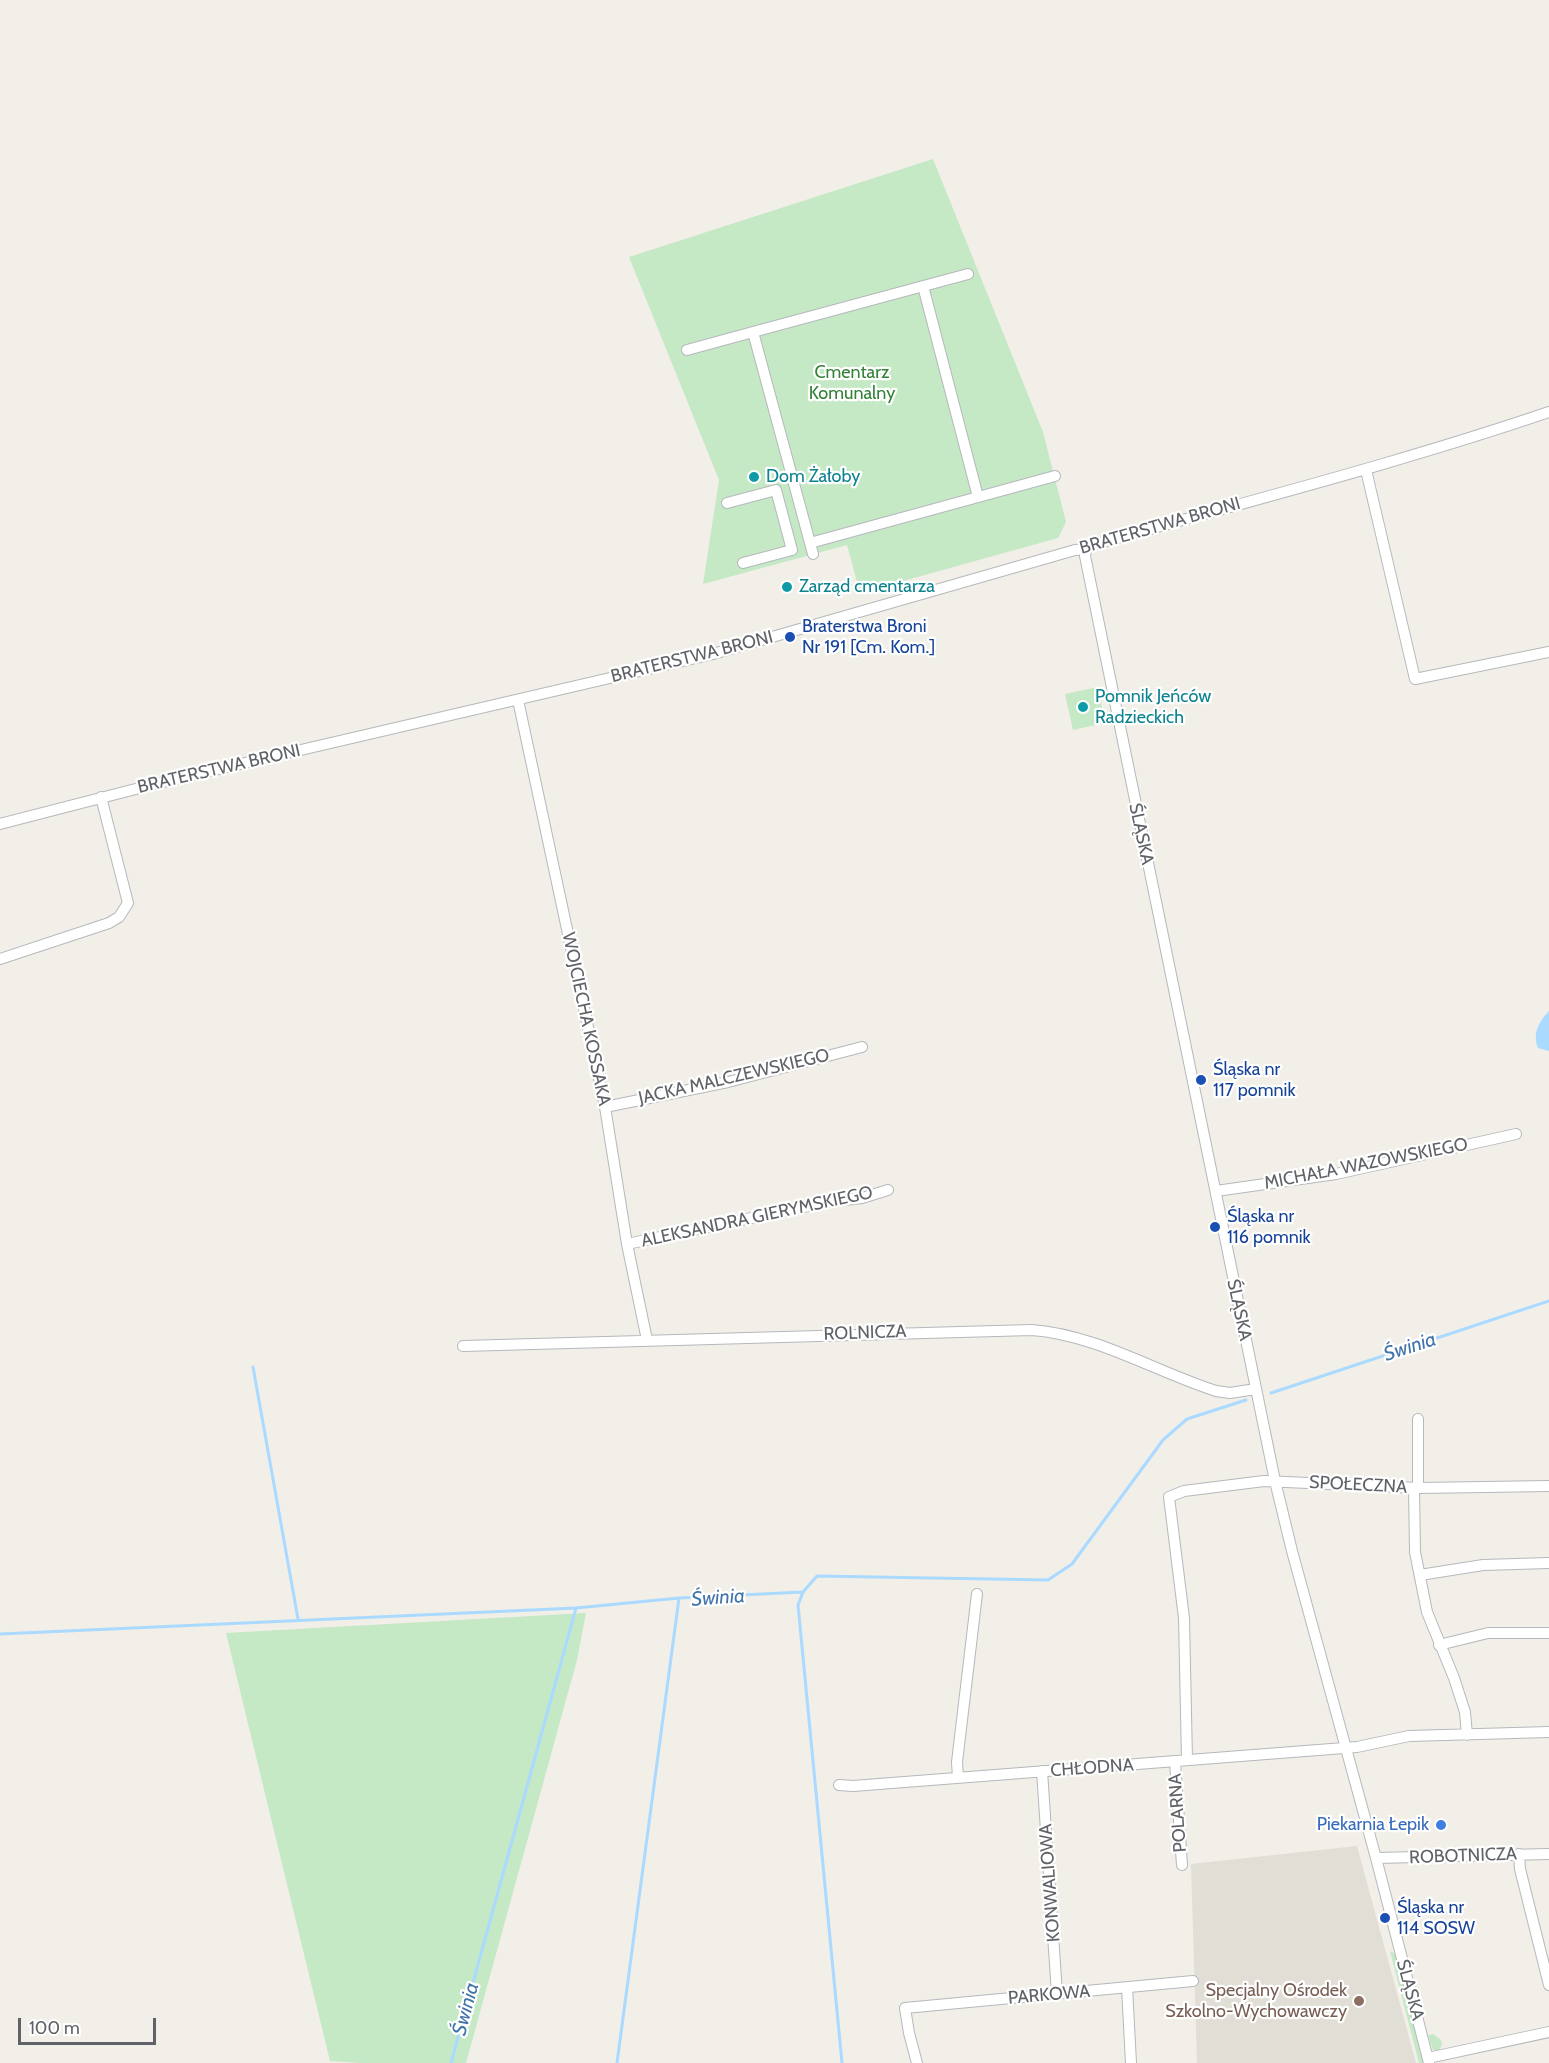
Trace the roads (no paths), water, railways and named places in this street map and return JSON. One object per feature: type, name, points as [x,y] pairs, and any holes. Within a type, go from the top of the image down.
[{"type":"street","points":[[687,350],[968,273]]},
{"type":"street","points":[[923,286],[978,497]]},
{"type":"street","points":[[753,332],[811,548]]},
{"type":"street","name":"BRATERSTWA BRONI","points":[[0,824],[101,797],[713,654],[1075,550],[1086,549],[1093,545],[1366,470],[1549,412]]},
{"type":"street","points":[[1366,470],[1415,679],[1549,652]]},
{"type":"street","points":[[743,563],[792,550],[811,548],[1055,476]]},
{"type":"street","points":[[727,503],[794,485]]},
{"type":"street","points":[[776,490],[792,550]]},
{"type":"street","name":"ŚLĄSKA","points":[[1086,549],[1085,556],[1123,749],[1275,1481],[1429,2060]]},
{"type":"street","name":"WOJCIECHA KOSSAKA","points":[[518,700],[605,1107],[627,1244],[647,1340]]},
{"type":"street","points":[[0,959],[109,922],[119,917],[124,911],[128,903],[125,886],[101,797]]},
{"type":"street","name":"JACKA MALCZEWSKIEGO","points":[[605,1107],[728,1082],[862,1047]]},
{"type":"street","name":"MICHAŁA WAZOWSKIEGO","points":[[1216,1191],[1336,1174],[1516,1134]]},
{"type":"street","name":"ALEKSANDRA GIERYMSKIEGO","points":[[627,1244],[828,1202],[862,1198],[888,1190]]},
{"type":"street","name":"ROLNICZA","points":[[463,1346],[1038,1330],[1082,1339],[1216,1391],[1230,1394],[1256,1389]]},
{"type":"street","points":[[1418,1419],[1415,1552],[1427,1612],[1466,1712],[1467,1735]]},
{"type":"street","name":"SPOŁECZNA","points":[[1187,1760],[1184,1618],[1169,1497],[1184,1491],[1275,1481],[1416,1488],[1549,1486]]},
{"type":"street","points":[[1420,1575],[1483,1564],[1549,1563]]},
{"type":"street","points":[[958,1778],[957,1762],[977,1594]]},
{"type":"street","points":[[1440,1645],[1488,1633],[1549,1633]]},
{"type":"street","name":"CHŁODNA","points":[[839,1785],[854,1786],[1359,1747],[1403,1737],[1549,1732]]},
{"type":"street","name":"POLARNA","points":[[1174,1761],[1182,1865]]},
{"type":"street","name":"KONWALIOWA","points":[[1042,1772],[1057,1994]]},
{"type":"street","points":[[1519,1854],[1522,1875],[1548,1969],[1549,1985]]},
{"type":"street","name":"ROBOTNICZA","points":[[1376,1858],[1549,1854]]},
{"type":"street","name":"PARKOWA","points":[[917,2063],[905,2008],[1193,1981]]},
{"type":"street","points":[[1127,1988],[1131,2063]]},
{"type":"street","points":[[1429,2060],[1549,2032]]},
{"type":"water","points":[[1549,1011],[1549,1051],[1538,1048],[1536,1033],[1542,1019]]},
{"type":"waterway","name":"Świnia","points":[[1271,1393],[1549,1301]]},
{"type":"waterway","points":[[253,1367],[298,1619]]},
{"type":"waterway","name":"Świnia","points":[[451,2063],[576,1608],[679,1598],[803,1592],[817,1576],[1048,1580],[1072,1564],[1163,1440],[1187,1419],[1246,1400]]},
{"type":"waterway","points":[[803,1592],[798,1605],[842,2063]]},
{"type":"waterway","points":[[617,2063],[679,1598]]},
{"type":"waterway","points":[[0,1634],[576,1608]]},
{"type":"place","name":"Dom Żałoby","points":[[754,477]]},
{"type":"place","name":"Zarząd cmentarza","points":[[787,587]]},
{"type":"place","name":"Braterstwa Broni Nr 191 [Cm. Kom.]","points":[[790,637]]},
{"type":"place","name":"Pomnik Jeńców Radzieckich","points":[[1083,707]]},
{"type":"place","name":"Śląska nr 117 pomnik","points":[[1201,1080]]},
{"type":"place","name":"Śląska nr 116 pomnik","points":[[1215,1227]]},
{"type":"place","name":"Piekarnia Łepik","points":[[1441,1825]]},
{"type":"place","name":"Śląska nr 114 SOSW","points":[[1385,1918]]},
{"type":"place","name":"Specjalny Ośrodek Szkolno-Wychowawczy","points":[[1359,2001]]},
{"type":"park label","name":"Cmentarz Komunalny","points":[[852,383]]}]
